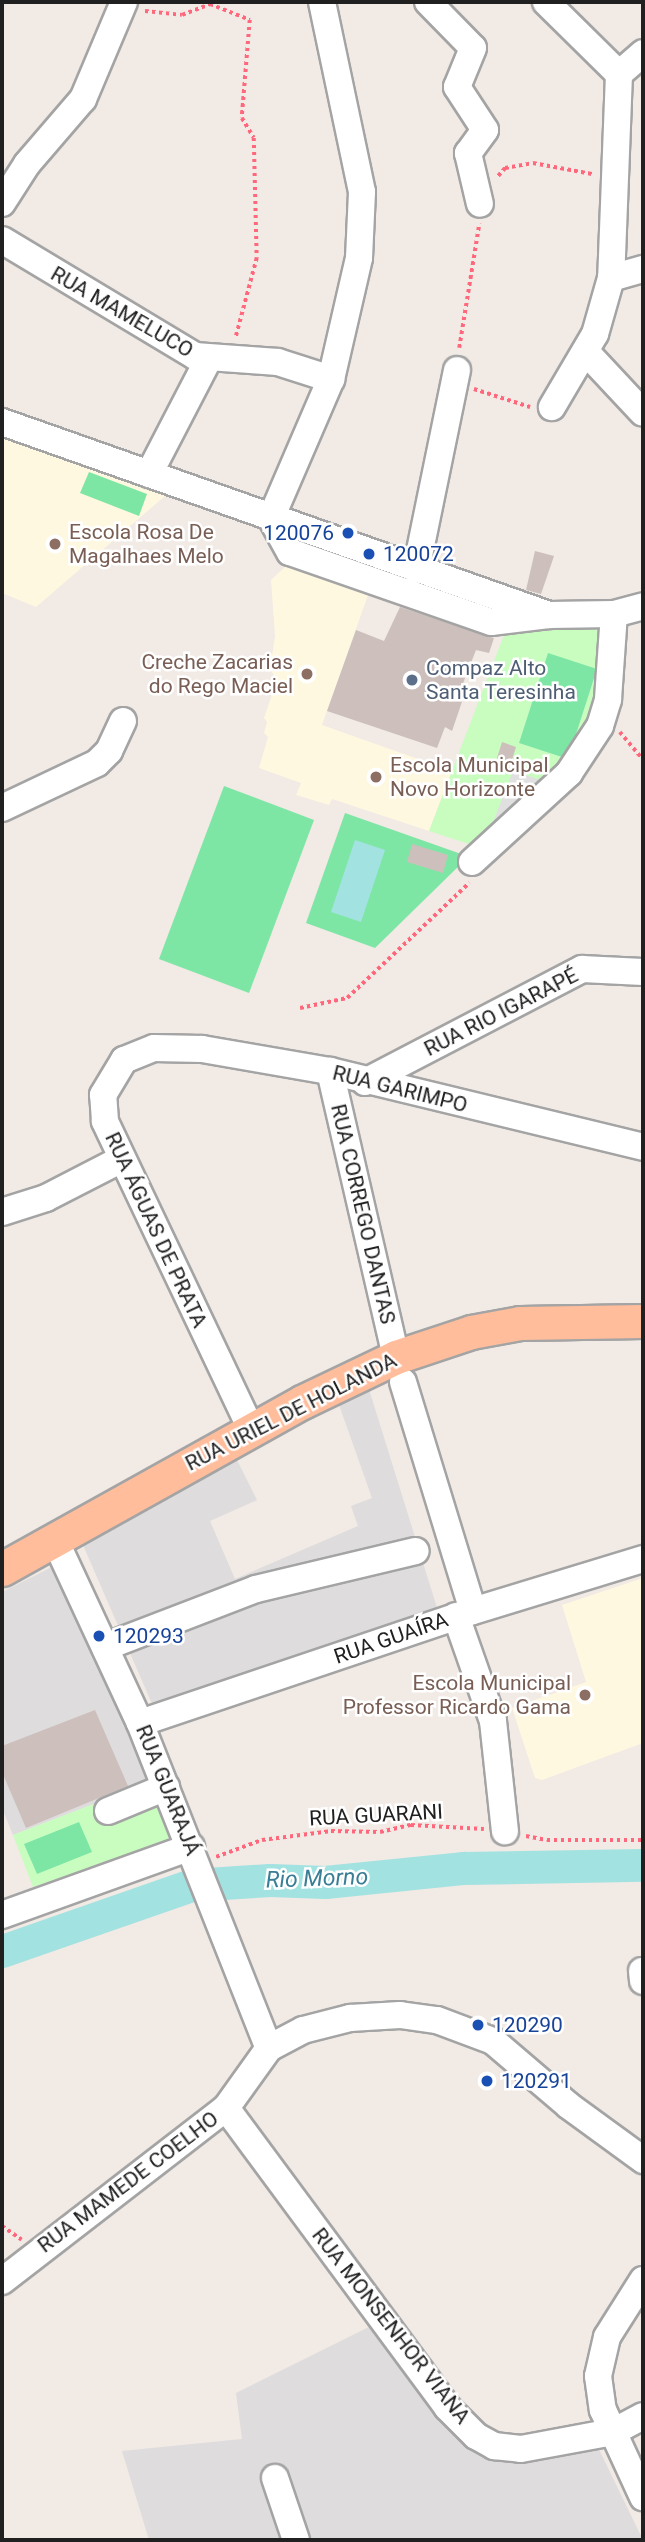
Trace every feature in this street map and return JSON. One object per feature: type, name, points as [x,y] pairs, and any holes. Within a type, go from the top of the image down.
[{"type":"main road","name":"RUA URIEL DE HOLANDA","points":[[2,1569],[251,1429],[400,1369],[471,1332],[520,1323],[643,1321]]},
{"type":"street","points":[[271,518],[331,379],[359,258],[362,192],[322,2]]},
{"type":"street","points":[[428,2],[473,48],[457,87],[485,130],[468,153],[480,204]]},
{"type":"street","points":[[545,2],[619,74]]},
{"type":"street","points":[[2,203],[27,164],[83,99],[124,3]]},
{"type":"street","points":[[552,407],[586,352],[603,314],[611,278],[619,74],[643,54]]},
{"type":"street","name":"RUA MAMELUCO","points":[[10,245],[53,274],[219,360]]},
{"type":"street","points":[[611,278],[643,269]]},
{"type":"street","points":[[586,352],[643,413]]},
{"type":"street","points":[[149,474],[219,360],[278,362],[331,379]]},
{"type":"street","points":[[416,570],[457,362]]},
{"type":"street","points":[[2,422],[549,615]]},
{"type":"street","points":[[271,518],[290,552],[491,622],[549,615],[614,614],[643,606]]},
{"type":"street","points":[[472,862],[569,773],[600,726],[608,699],[614,614]]},
{"type":"street","points":[[2,808],[97,764],[109,751],[123,721]]},
{"type":"street","name":"RUA RIO IGARAPÉ","points":[[365,1082],[582,969],[643,972]]},
{"type":"street","name":"RUA GARIMPO","points":[[154,1048],[202,1049],[330,1070],[365,1082],[643,1147]]},
{"type":"street","name":"RUA ÁGUAS DE PRATA","points":[[154,1048],[124,1060],[103,1095],[105,1121],[251,1429]]},
{"type":"street","name":"RUA CORREGO DANTAS","points":[[330,1070],[400,1369],[493,1721],[505,1831]]},
{"type":"street","points":[[2,1212],[46,1198],[122,1159]]},
{"type":"street","name":"RUA GUARAJÁ","points":[[54,1538],[113,1644],[140,1723],[223,1924],[269,2048]]},
{"type":"street","points":[[113,1644],[257,1589],[416,1551]]},
{"type":"street","name":"RUA GUAÍRA","points":[[140,1723],[464,1614],[643,1559]]},
{"type":"street","points":[[108,1811],[166,1787]]},
{"type":"street","points":[[2,1915],[197,1861]]},
{"type":"street","points":[[642,1971],[643,1981]]},
{"type":"street","name":"RUA MAMEDE COELHO","points":[[2,2281],[226,2108],[269,2048],[303,2030],[350,2018],[400,2015],[437,2020],[493,2041],[579,2114],[643,2157]]},
{"type":"street","name":"RUA MONSENHOR VIANA","points":[[226,2108],[447,2407],[477,2436],[494,2446],[521,2449],[608,2421],[643,2416]]},
{"type":"street","points":[[643,2280],[598,2360],[608,2421],[643,2497]]},
{"type":"street","points":[[275,2478],[296,2540]]},
{"type":"path","points":[[124,3],[156,14],[182,15],[210,4],[250,20],[242,118],[254,138],[257,258],[219,360]]},
{"type":"path","points":[[552,407],[530,407],[472,388],[457,362],[478,249],[480,204],[500,170],[510,166],[550,163],[579,172],[615,174]]},
{"type":"path","points":[[614,725],[643,759]]},
{"type":"path","name":"RUA GUARANI","points":[[197,1861],[262,1840],[331,1831],[380,1832],[411,1825],[505,1831],[547,1840],[643,1840]]},
{"type":"shaded area","name":"Escola Rosa De Magalhaes Melo","points":[[2,434],[165,496],[36,607],[2,593]]},
{"type":"shaded area","points":[[286,566],[368,595],[322,725],[452,771],[429,831],[332,799],[329,805],[296,795],[301,783],[259,768],[268,737],[264,733],[267,722],[264,718],[277,680],[270,669],[275,636],[271,580]]},
{"type":"shaded area","points":[[513,771],[547,782],[485,843]]},
{"type":"shaded area","points":[[368,1386],[438,1611],[153,1706],[83,1545],[237,1460],[257,1500],[210,1521],[235,1579],[358,1526],[351,1506],[372,1498],[337,1399]]},
{"type":"shaded area","points":[[56,1565],[110,1680],[151,1782],[13,1835],[2,1808],[2,1592]]},
{"type":"shaded area","name":"Escola Municipal Professor Ricardo Gama","points":[[643,1578],[643,1743],[542,1780],[535,1778],[512,1708],[586,1682],[562,1605]]},
{"type":"shaded area","points":[[371,2326],[492,2451],[592,2435],[643,2540],[149,2540],[122,2451],[242,2439],[236,2393]]},
{"type":"green space","points":[[89,472],[147,494],[139,516],[80,493]]},
{"type":"green space","points":[[609,621],[608,666],[577,755],[484,849],[429,831],[504,635]]},
{"type":"green space","points":[[548,653],[597,669],[568,759],[519,743]]},
{"type":"green space","points":[[224,786],[314,820],[249,993],[159,959]]},
{"type":"green space","points":[[345,813],[464,855],[464,861],[375,948],[306,923]]},
{"type":"green space","points":[[151,1782],[171,1835],[165,1843],[33,1887],[13,1835]]},
{"type":"green space","points":[[79,1822],[92,1852],[37,1874],[24,1844]]},
{"type":"water","points":[[355,840],[385,850],[361,922],[331,912]]},
{"type":"building","points":[[535,551],[554,556],[541,594],[526,590]]},
{"type":"building","points":[[400,607],[494,638],[489,653],[476,650],[460,691],[465,693],[452,731],[445,727],[437,748],[327,711],[356,630],[384,641]]},
{"type":"building","points":[[502,742],[516,747],[511,763],[497,758]]},
{"type":"building","points":[[412,844],[448,855],[443,873],[407,862]]},
{"type":"building","points":[[95,1710],[128,1786],[26,1828],[2,1772],[2,1746]]},
{"type":"waterway","name":"Rio Morno","points":[[2,1951],[192,1885],[270,1880],[325,1882],[464,1868],[643,1865]]},
{"type":"place","name":"120076","points":[[348,533]]},
{"type":"place","name":"Escola Rosa De Magalhaes Melo","points":[[55,544]]},
{"type":"place","name":"120072","points":[[369,554]]},
{"type":"place","name":"Creche Zacarias do Rego Maciel","points":[[307,674]]},
{"type":"place","name":"Compaz Alto Santa Teresinha","points":[[412,680]]},
{"type":"place","name":"Escola Municipal Novo Horizonte","points":[[376,777]]},
{"type":"place","name":"120293","points":[[99,1636]]},
{"type":"place","name":"Escola Municipal Professor Ricardo Gama","points":[[585,1695]]},
{"type":"place","name":"120290","points":[[478,2025]]},
{"type":"place","name":"120291","points":[[487,2081]]}]
